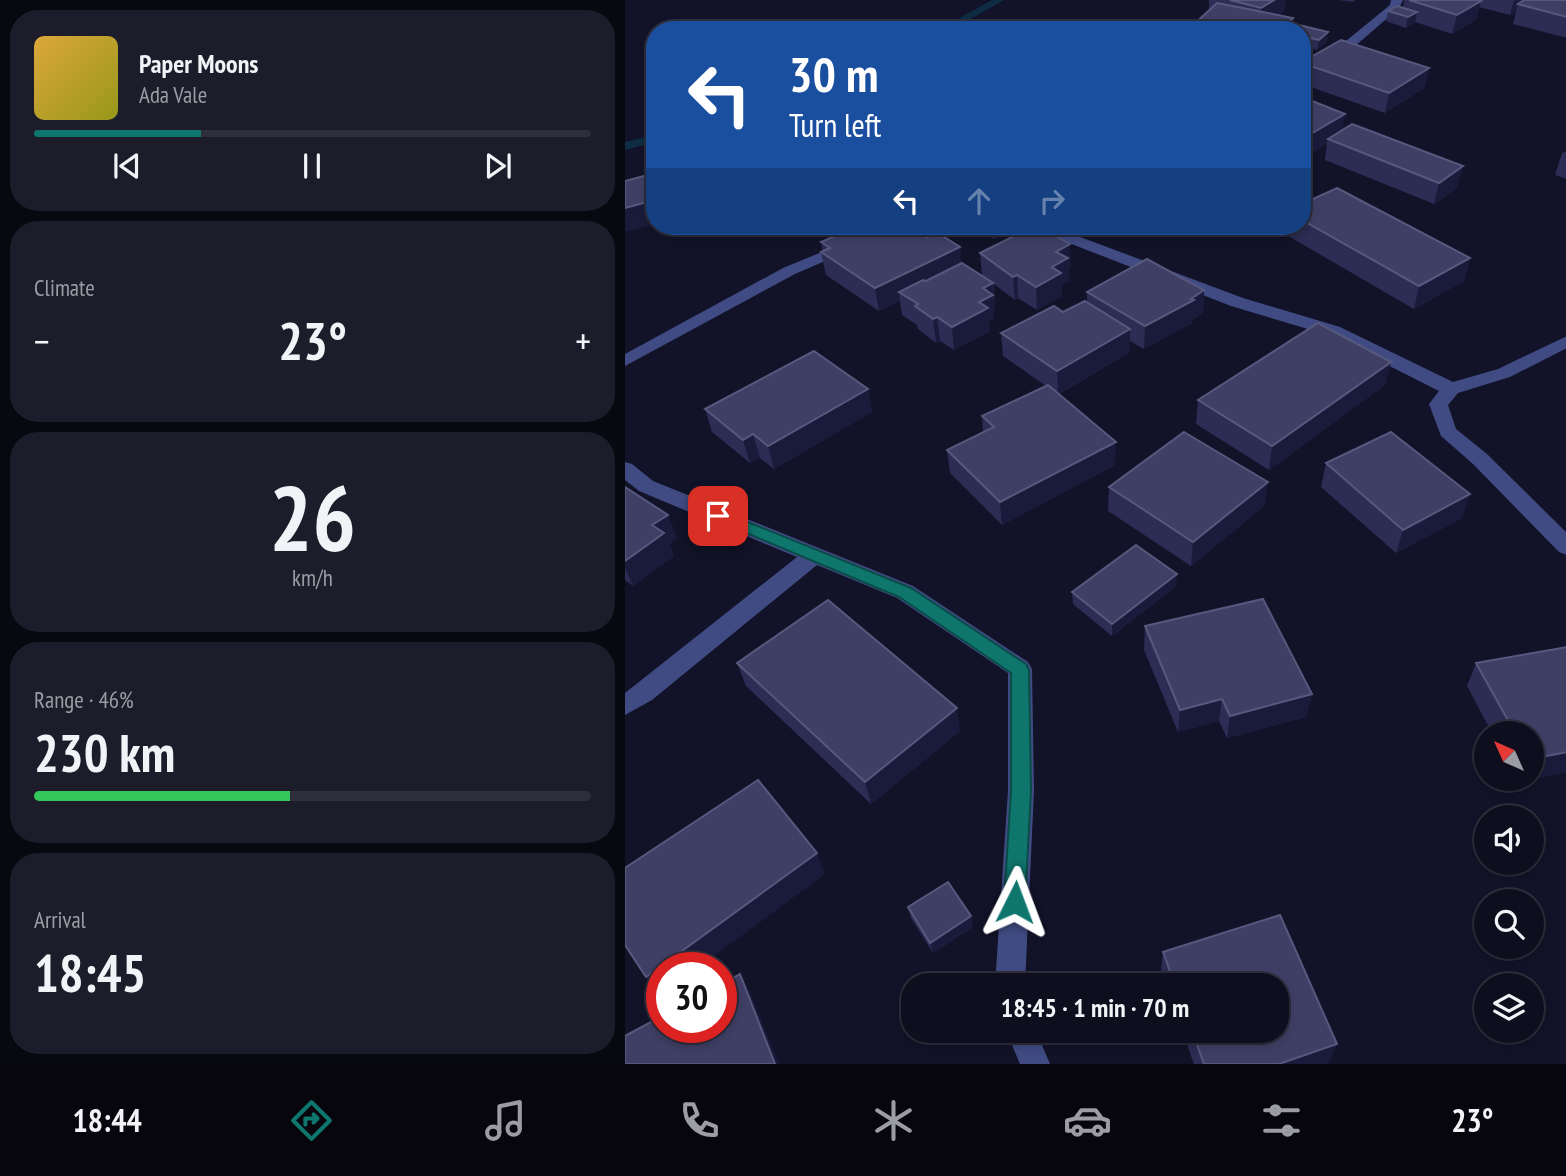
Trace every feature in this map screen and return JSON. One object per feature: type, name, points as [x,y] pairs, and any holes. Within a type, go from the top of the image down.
[{"type":"street","points":[[1311,62],[1349,44],[1395,6],[1397,0]]},
{"type":"street","points":[[625,361],[789,271],[876,235]]},
{"type":"street","points":[[1062,235],[1237,302],[1334,331],[1451,389]]},
{"type":"street","points":[[1566,341],[1504,373],[1451,389],[1438,404],[1448,432],[1480,459],[1566,547]]},
{"type":"street","points":[[625,469],[646,486],[905,592],[1020,670],[1021,791],[1011,973]]},
{"type":"street","points":[[625,705],[644,693],[814,555]]},
{"type":"street","points":[[1026,1043],[1035,1064]]},
{"type":"building","points":[[1230,0],[1274,0],[1261,8]]},
{"type":"building","points":[[1409,0],[1478,0],[1481,1],[1457,15]]},
{"type":"building","points":[[1524,0],[1567,0],[1567,17],[1518,4]]},
{"type":"building","points":[[1217,3],[1293,18],[1290,21],[1198,21]]},
{"type":"building","points":[[1397,6],[1417,12],[1408,17],[1388,11]]},
{"type":"building","points":[[1311,28],[1328,32],[1319,40],[1311,38]]},
{"type":"building","points":[[1341,40],[1429,68],[1389,93],[1311,66],[1311,57]]},
{"type":"building","points":[[1311,101],[1345,114],[1311,134]]},
{"type":"building","points":[[1352,124],[1463,166],[1439,183],[1328,139]]},
{"type":"building","points":[[646,175],[646,202],[625,208],[625,181]]},
{"type":"building","points":[[1337,188],[1470,258],[1419,286],[1311,225],[1311,200]]},
{"type":"building","points":[[837,235],[941,235],[960,247],[875,288],[821,252],[830,248],[821,242]]},
{"type":"building","points":[[1016,235],[1054,235],[1070,244],[1056,252],[1068,258],[1052,267],[1061,273],[1036,287],[1017,275],[1013,277],[980,253]]},
{"type":"building","points":[[1147,259],[1204,290],[1191,299],[1194,300],[1145,326],[1087,292]]},
{"type":"building","points":[[962,263],[993,283],[983,288],[993,295],[979,302],[988,308],[952,327],[937,317],[933,319],[915,306],[918,304],[899,292],[926,281]]},
{"type":"building","points":[[1085,301],[1130,329],[1057,371],[1001,333],[1054,306],[1063,312]]},
{"type":"building","points":[[1318,323],[1391,362],[1272,446],[1198,400]]},
{"type":"building","points":[[814,351],[868,389],[768,446],[753,434],[743,440],[705,409]]},
{"type":"building","points":[[1048,385],[1116,442],[1000,502],[947,450],[994,427],[982,416]]},
{"type":"building","points":[[1184,432],[1268,482],[1193,542],[1109,487]]},
{"type":"building","points":[[1391,432],[1470,494],[1403,530],[1326,463]]},
{"type":"building","points":[[625,487],[668,515],[652,525],[664,533],[625,561]]},
{"type":"building","points":[[1136,545],[1177,574],[1112,624],[1072,592]]},
{"type":"building","points":[[1263,599],[1312,694],[1230,716],[1222,699],[1180,710],[1145,626]]},
{"type":"building","points":[[828,600],[957,708],[865,782],[737,663]]},
{"type":"building","points":[[1567,647],[1567,752],[1544,756],[1544,721],[1508,721],[1476,663]]},
{"type":"building","points":[[758,780],[817,853],[680,952],[646,952],[646,977],[625,945],[625,868]]},
{"type":"building","points":[[948,882],[971,916],[930,943],[908,907]]},
{"type":"building","points":[[1280,915],[1337,1044],[1279,1064],[1204,1064],[1196,1043],[1289,1043],[1289,973],[1171,973],[1163,952]]},
{"type":"building","points":[[740,974],[775,1064],[625,1064],[625,1036],[646,1025],[646,1043],[737,1043],[737,976]]},
{"type":"waterway","points":[[960,21],[999,0]]},
{"type":"waterway","points":[[625,146],[646,140]]},
{"type":"route","points":[[718,516],[905,592],[1020,670],[1021,791],[1015,902]]}]
